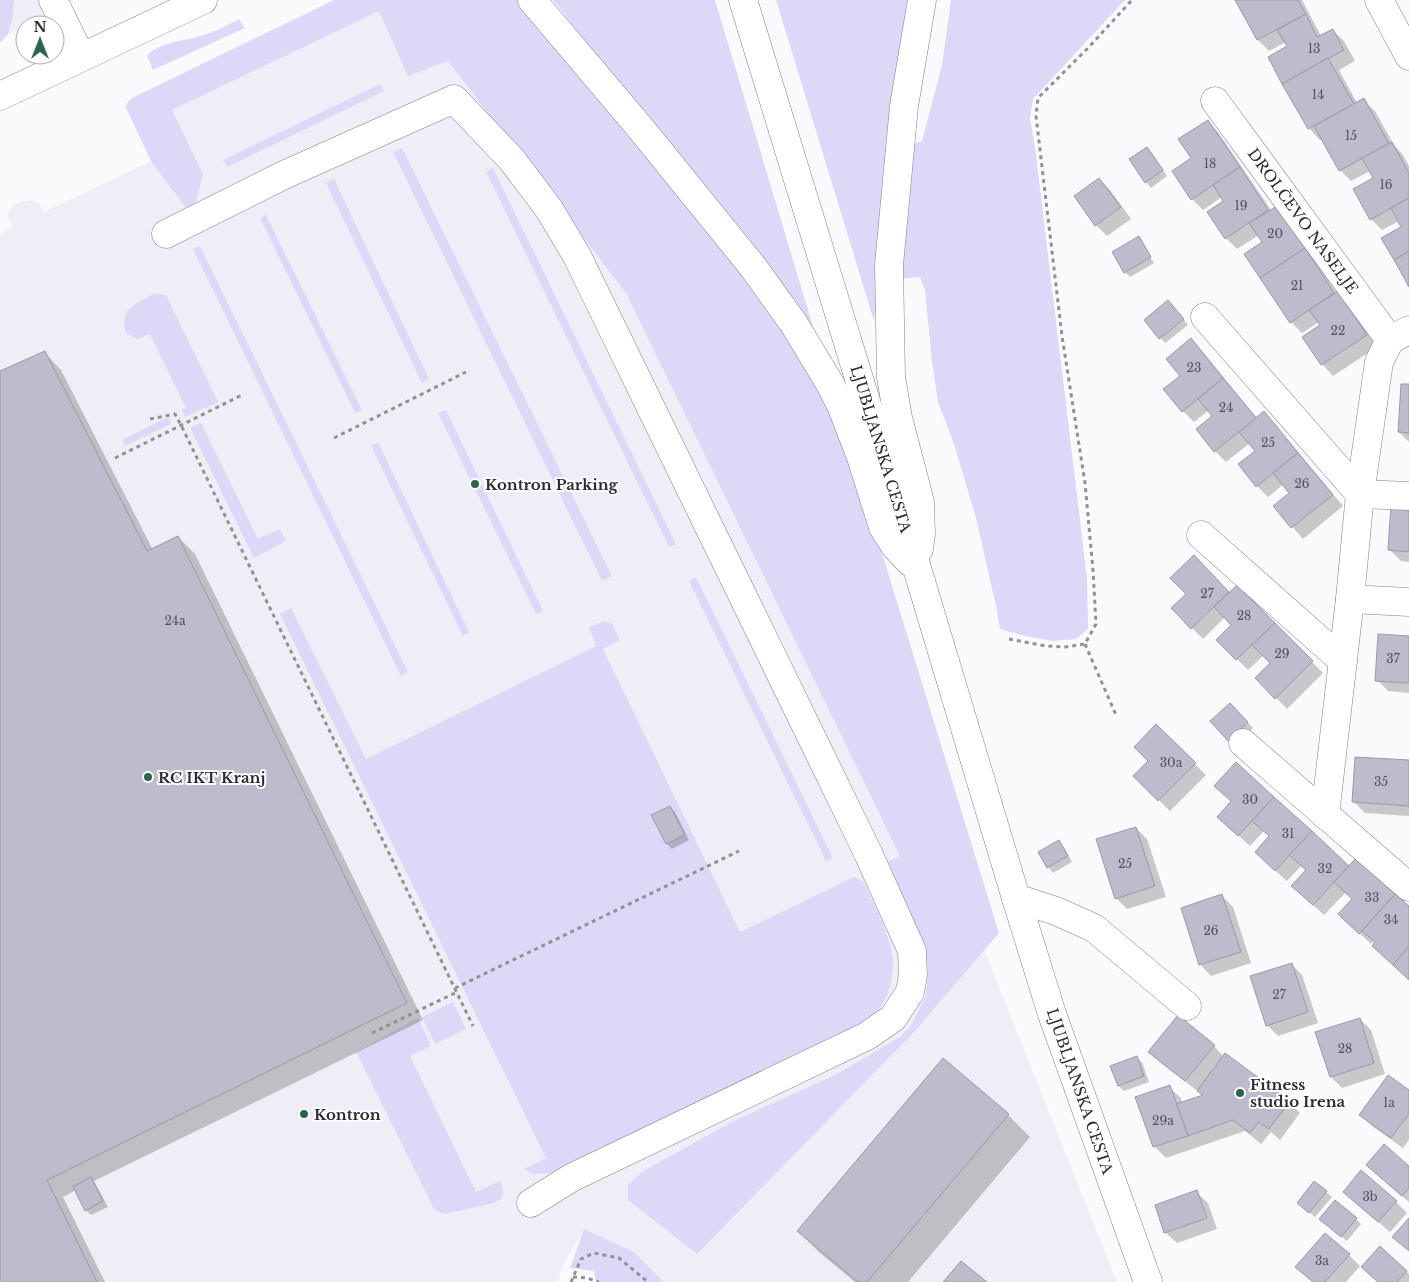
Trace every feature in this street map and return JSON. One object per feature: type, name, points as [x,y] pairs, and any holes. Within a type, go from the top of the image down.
[{"type":"main road","points":[[53,0],[81,57]]},
{"type":"main road","points":[[0,96],[203,0]]},
{"type":"main road","points":[[532,0],[642,130],[753,267],[794,324],[841,405],[861,457],[882,527],[895,546],[917,568]]},
{"type":"main road","name":"LJUBLJANSKA CESTA","points":[[743,0],[1052,1014],[1148,1282]]},
{"type":"main road","points":[[917,568],[921,534],[920,502],[898,418],[891,377],[888,265],[904,106],[922,0]]},
{"type":"main road","points":[[1379,0],[1409,56]]},
{"type":"main road","points":[[166,234],[284,175],[454,99],[512,160],[549,209],[577,256],[868,853],[912,950],[913,975],[910,992],[893,1018],[867,1036],[572,1178],[531,1203]]},
{"type":"main road","name":"DROLČEVO NASELJE","points":[[1215,101],[1400,335],[1379,362],[1360,494],[1325,815]]},
{"type":"main road","points":[[1205,317],[1360,494],[1409,496]]},
{"type":"main road","points":[[1200,535],[1343,661]]},
{"type":"main road","points":[[1350,599],[1409,602]]},
{"type":"main road","points":[[1243,743],[1409,887]]},
{"type":"main road","points":[[1016,898],[1056,911],[1094,928],[1187,1006]]},
{"type":"path","points":[[1085,644],[1096,624],[1085,483],[1062,336],[1036,116],[1038,98],[1089,47],[1132,0]]},
{"type":"path","points":[[334,438],[466,372]]},
{"type":"path","points":[[115,458],[244,394]]},
{"type":"path","points":[[150,419],[175,414],[181,425],[473,1026]]},
{"type":"path","points":[[1009,639],[1065,647],[1085,644]]},
{"type":"path","points":[[1085,644],[1116,716]]},
{"type":"path","points":[[372,1033],[739,851]]},
{"type":"path","points":[[571,1282],[581,1259],[594,1253],[619,1258],[648,1282]]},
{"type":"path","points":[[573,1277],[587,1278],[599,1282]]},
{"type":"shaded area","points":[[0,0],[73,0],[45,15],[15,15],[15,31],[0,39]]},
{"type":"shaded area","points":[[0,0],[14,0],[12,20],[8,34],[0,43]]},
{"type":"shaded area","points":[[334,0],[517,0],[695,209],[767,303],[839,426],[869,511],[999,933],[915,1031],[697,1254],[628,1200],[628,1185],[645,1170],[732,1122],[837,1074],[900,1037],[910,1027],[926,996],[928,968],[923,947],[887,869],[888,862],[900,856],[626,293],[448,61],[408,76],[379,11],[172,110],[203,174],[195,205],[185,207],[151,161],[126,108],[127,103],[132,98]]},
{"type":"shaded area","points":[[381,0],[475,0],[981,942],[1117,1282],[664,1282],[634,1252],[584,1230],[565,1261],[558,1282],[0,1282],[0,234],[12,227],[8,217],[9,210],[13,205],[22,201],[32,200],[40,204],[44,212],[151,161],[155,151],[136,109]]},
{"type":"shaded area","points":[[553,0],[715,0],[814,330]]},
{"type":"shaded area","points":[[776,0],[912,0],[874,321]]},
{"type":"shaded area","points":[[951,0],[1125,0],[1033,99],[1030,118],[1087,578],[1088,629],[1076,639],[1053,641],[1000,629],[976,518],[954,444],[938,402],[925,290],[920,277],[898,279],[911,145],[922,141],[942,65]]},
{"type":"shaded area","points":[[239,19],[245,28],[153,70],[147,56],[152,51],[167,44],[207,34]]},
{"type":"shaded area","points":[[380,84],[384,91],[227,167],[223,160]]},
{"type":"shaded area","points":[[402,148],[612,576],[602,581],[393,152]]},
{"type":"shaded area","points":[[493,168],[676,544],[669,547],[486,172]]},
{"type":"shaded area","points":[[334,179],[429,379],[422,383],[326,183]]},
{"type":"shaded area","points":[[266,215],[362,410],[355,413],[260,218]]},
{"type":"shaded area","points":[[200,246],[408,672],[401,676],[193,249]]},
{"type":"shaded area","points":[[155,293],[166,295],[218,402],[185,417],[182,410],[186,408],[150,334],[137,339],[126,333],[124,324],[126,312],[135,304]]},
{"type":"shaded area","points":[[446,410],[543,611],[536,614],[438,413]]},
{"type":"shaded area","points":[[168,417],[171,424],[125,446],[122,440]]},
{"type":"shaded area","points":[[201,423],[258,539],[280,529],[286,541],[254,558],[190,428]]},
{"type":"shaded area","points":[[378,442],[469,632],[463,636],[371,446]]},
{"type":"shaded area","points":[[696,577],[833,858],[826,861],[689,581]]},
{"type":"shaded area","points":[[291,608],[366,759],[596,646],[589,627],[604,621],[612,624],[620,640],[603,649],[740,932],[854,877],[863,881],[883,925],[890,944],[893,961],[890,987],[878,1011],[867,1023],[849,1037],[568,1169],[534,1174],[524,1169],[546,1158],[280,614]]},
{"type":"shaded area","points":[[453,1002],[466,1029],[435,1044],[422,1017]]},
{"type":"shaded area","points":[[418,1018],[431,1046],[410,1056],[476,1192],[500,1181],[503,1188],[502,1198],[494,1203],[444,1214],[434,1209],[356,1052]]},
{"type":"shaded area","points":[[584,1229],[634,1252],[664,1282],[596,1282],[594,1271],[570,1268]]},
{"type":"building","points":[[1235,0],[1298,0],[1306,14],[1257,40]]},
{"type":"building","points":[[1306,14],[1317,37],[1333,29],[1344,50],[1282,84],[1268,57],[1287,46],[1277,30]]},
{"type":"building","points":[[1328,58],[1354,104],[1308,129],[1282,84]]},
{"type":"building","points":[[1364,98],[1389,144],[1339,171],[1314,126]]},
{"type":"building","points":[[1208,120],[1240,167],[1191,200],[1172,171],[1191,158],[1178,139]]},
{"type":"building","points":[[1392,142],[1409,173],[1409,198],[1370,220],[1353,189],[1373,178],[1362,158]]},
{"type":"building","points":[[1147,147],[1163,170],[1145,183],[1129,159]]},
{"type":"building","points":[[1240,167],[1268,210],[1225,239],[1207,212],[1223,201],[1213,185]]},
{"type":"building","points":[[1099,178],[1121,207],[1095,226],[1074,196]]},
{"type":"building","points":[[1409,198],[1409,251],[1394,260],[1381,238],[1401,227],[1391,208]]},
{"type":"building","points":[[1277,206],[1305,248],[1260,278],[1244,254],[1262,242],[1249,223]]},
{"type":"building","points":[[1139,236],[1151,257],[1124,273],[1112,252]]},
{"type":"building","points":[[1305,248],[1334,293],[1290,323],[1260,278]]},
{"type":"building","points":[[1409,251],[1409,287],[1394,260]]},
{"type":"building","points":[[1338,291],[1367,335],[1321,365],[1302,337],[1320,325],[1309,310]]},
{"type":"building","points":[[1168,300],[1184,319],[1159,339],[1144,320]]},
{"type":"building","points":[[1191,338],[1223,378],[1182,412],[1163,389],[1180,376],[1166,359]]},
{"type":"building","name":"RC IKT Kranj","points":[[45,351],[147,551],[178,536],[407,1003],[47,1180],[97,1282],[0,1282],[0,371]]},
{"type":"building","points":[[1223,378],[1256,418],[1214,452],[1196,429],[1212,416],[1198,399]]},
{"type":"building","points":[[1401,384],[1409,384],[1409,433],[1398,432]]},
{"type":"building","points":[[1264,411],[1298,453],[1256,487],[1238,464],[1255,451],[1239,432]]},
{"type":"building","points":[[1298,453],[1333,495],[1291,528],[1273,506],[1289,493],[1273,473]]},
{"type":"building","points":[[1391,505],[1409,506],[1409,552],[1388,550]]},
{"type":"building","points":[[1194,555],[1229,592],[1191,629],[1171,608],[1186,594],[1170,578]]},
{"type":"building","points":[[1237,585],[1275,623],[1236,660],[1216,640],[1231,625],[1214,607]]},
{"type":"building","points":[[1275,623],[1313,661],[1275,699],[1255,678],[1270,663],[1252,645]]},
{"type":"building","points":[[1378,634],[1409,636],[1409,683],[1375,681]]},
{"type":"building","points":[[1230,703],[1248,722],[1228,741],[1210,721]]},
{"type":"building","points":[[1156,724],[1196,763],[1158,801],[1133,776],[1148,761],[1134,747]]},
{"type":"building","points":[[1355,757],[1409,760],[1409,806],[1352,802]]},
{"type":"building","points":[[1236,762],[1274,797],[1238,836],[1217,817],[1231,801],[1214,786]]},
{"type":"building","points":[[1274,797],[1312,831],[1275,871],[1255,852],[1269,836],[1252,821]]},
{"type":"building","points":[[670,806],[685,835],[666,844],[651,815]]},
{"type":"building","points":[[1136,827],[1155,886],[1115,899],[1096,839]]},
{"type":"building","points":[[1312,831],[1349,866],[1313,905],[1291,886],[1306,870],[1289,855]]},
{"type":"building","points":[[1059,840],[1068,856],[1047,868],[1038,852]]},
{"type":"building","points":[[1356,858],[1395,894],[1359,934],[1338,914],[1352,899],[1334,882]]},
{"type":"building","points":[[1222,894],[1241,952],[1199,965],[1181,908]]},
{"type":"building","points":[[1395,894],[1409,906],[1409,946],[1393,965],[1372,946],[1375,942],[1362,931]]},
{"type":"building","points":[[1409,946],[1409,980],[1393,965]]},
{"type":"building","points":[[1292,963],[1308,1012],[1266,1026],[1250,976]]},
{"type":"building","points":[[1178,1015],[1215,1045],[1185,1081],[1148,1052]]},
{"type":"building","points":[[1360,1018],[1374,1063],[1330,1077],[1315,1032]]},
{"type":"building","name":"Fitness studio Irena","points":[[1225,1053],[1290,1101],[1269,1129],[1259,1122],[1250,1133],[1233,1120],[1188,1136],[1176,1104],[1203,1095],[1197,1091]]},
{"type":"building","points":[[1137,1056],[1144,1076],[1118,1086],[1110,1066]]},
{"type":"building","points":[[943,1058],[1009,1114],[867,1282],[858,1282],[797,1231]]},
{"type":"building","points":[[1388,1075],[1409,1090],[1409,1114],[1391,1138],[1359,1115]]},
{"type":"building","points":[[1170,1085],[1188,1136],[1153,1147],[1135,1097]]},
{"type":"building","points":[[1384,1144],[1409,1166],[1409,1188],[1402,1196],[1366,1165]]},
{"type":"building","points":[[1361,1170],[1397,1201],[1378,1222],[1343,1192]]},
{"type":"building","points":[[91,1177],[103,1201],[85,1211],[73,1187]]},
{"type":"building","points":[[1314,1181],[1327,1191],[1309,1213],[1297,1203]]},
{"type":"building","points":[[1197,1190],[1207,1218],[1164,1233],[1155,1205]]},
{"type":"building","points":[[1335,1200],[1357,1218],[1341,1237],[1319,1219]]},
{"type":"building","points":[[1409,1218],[1409,1251],[1392,1237]]},
{"type":"building","points":[[1325,1233],[1350,1254],[1325,1282],[1313,1282],[1295,1267]]},
{"type":"building","points":[[1380,1246],[1407,1271],[1397,1282],[1378,1282],[1361,1267]]},
{"type":"building","points":[[961,1261],[987,1282],[943,1282]]},
{"type":"place","name":"Kontron Parking","points":[[475,484]]},
{"type":"place","name":"RC IKT Kranj","points":[[148,777]]},
{"type":"place","name":"Fitness studio Irena","points":[[1240,1093]]},
{"type":"place","name":"Kontron","points":[[304,1114]]}]
